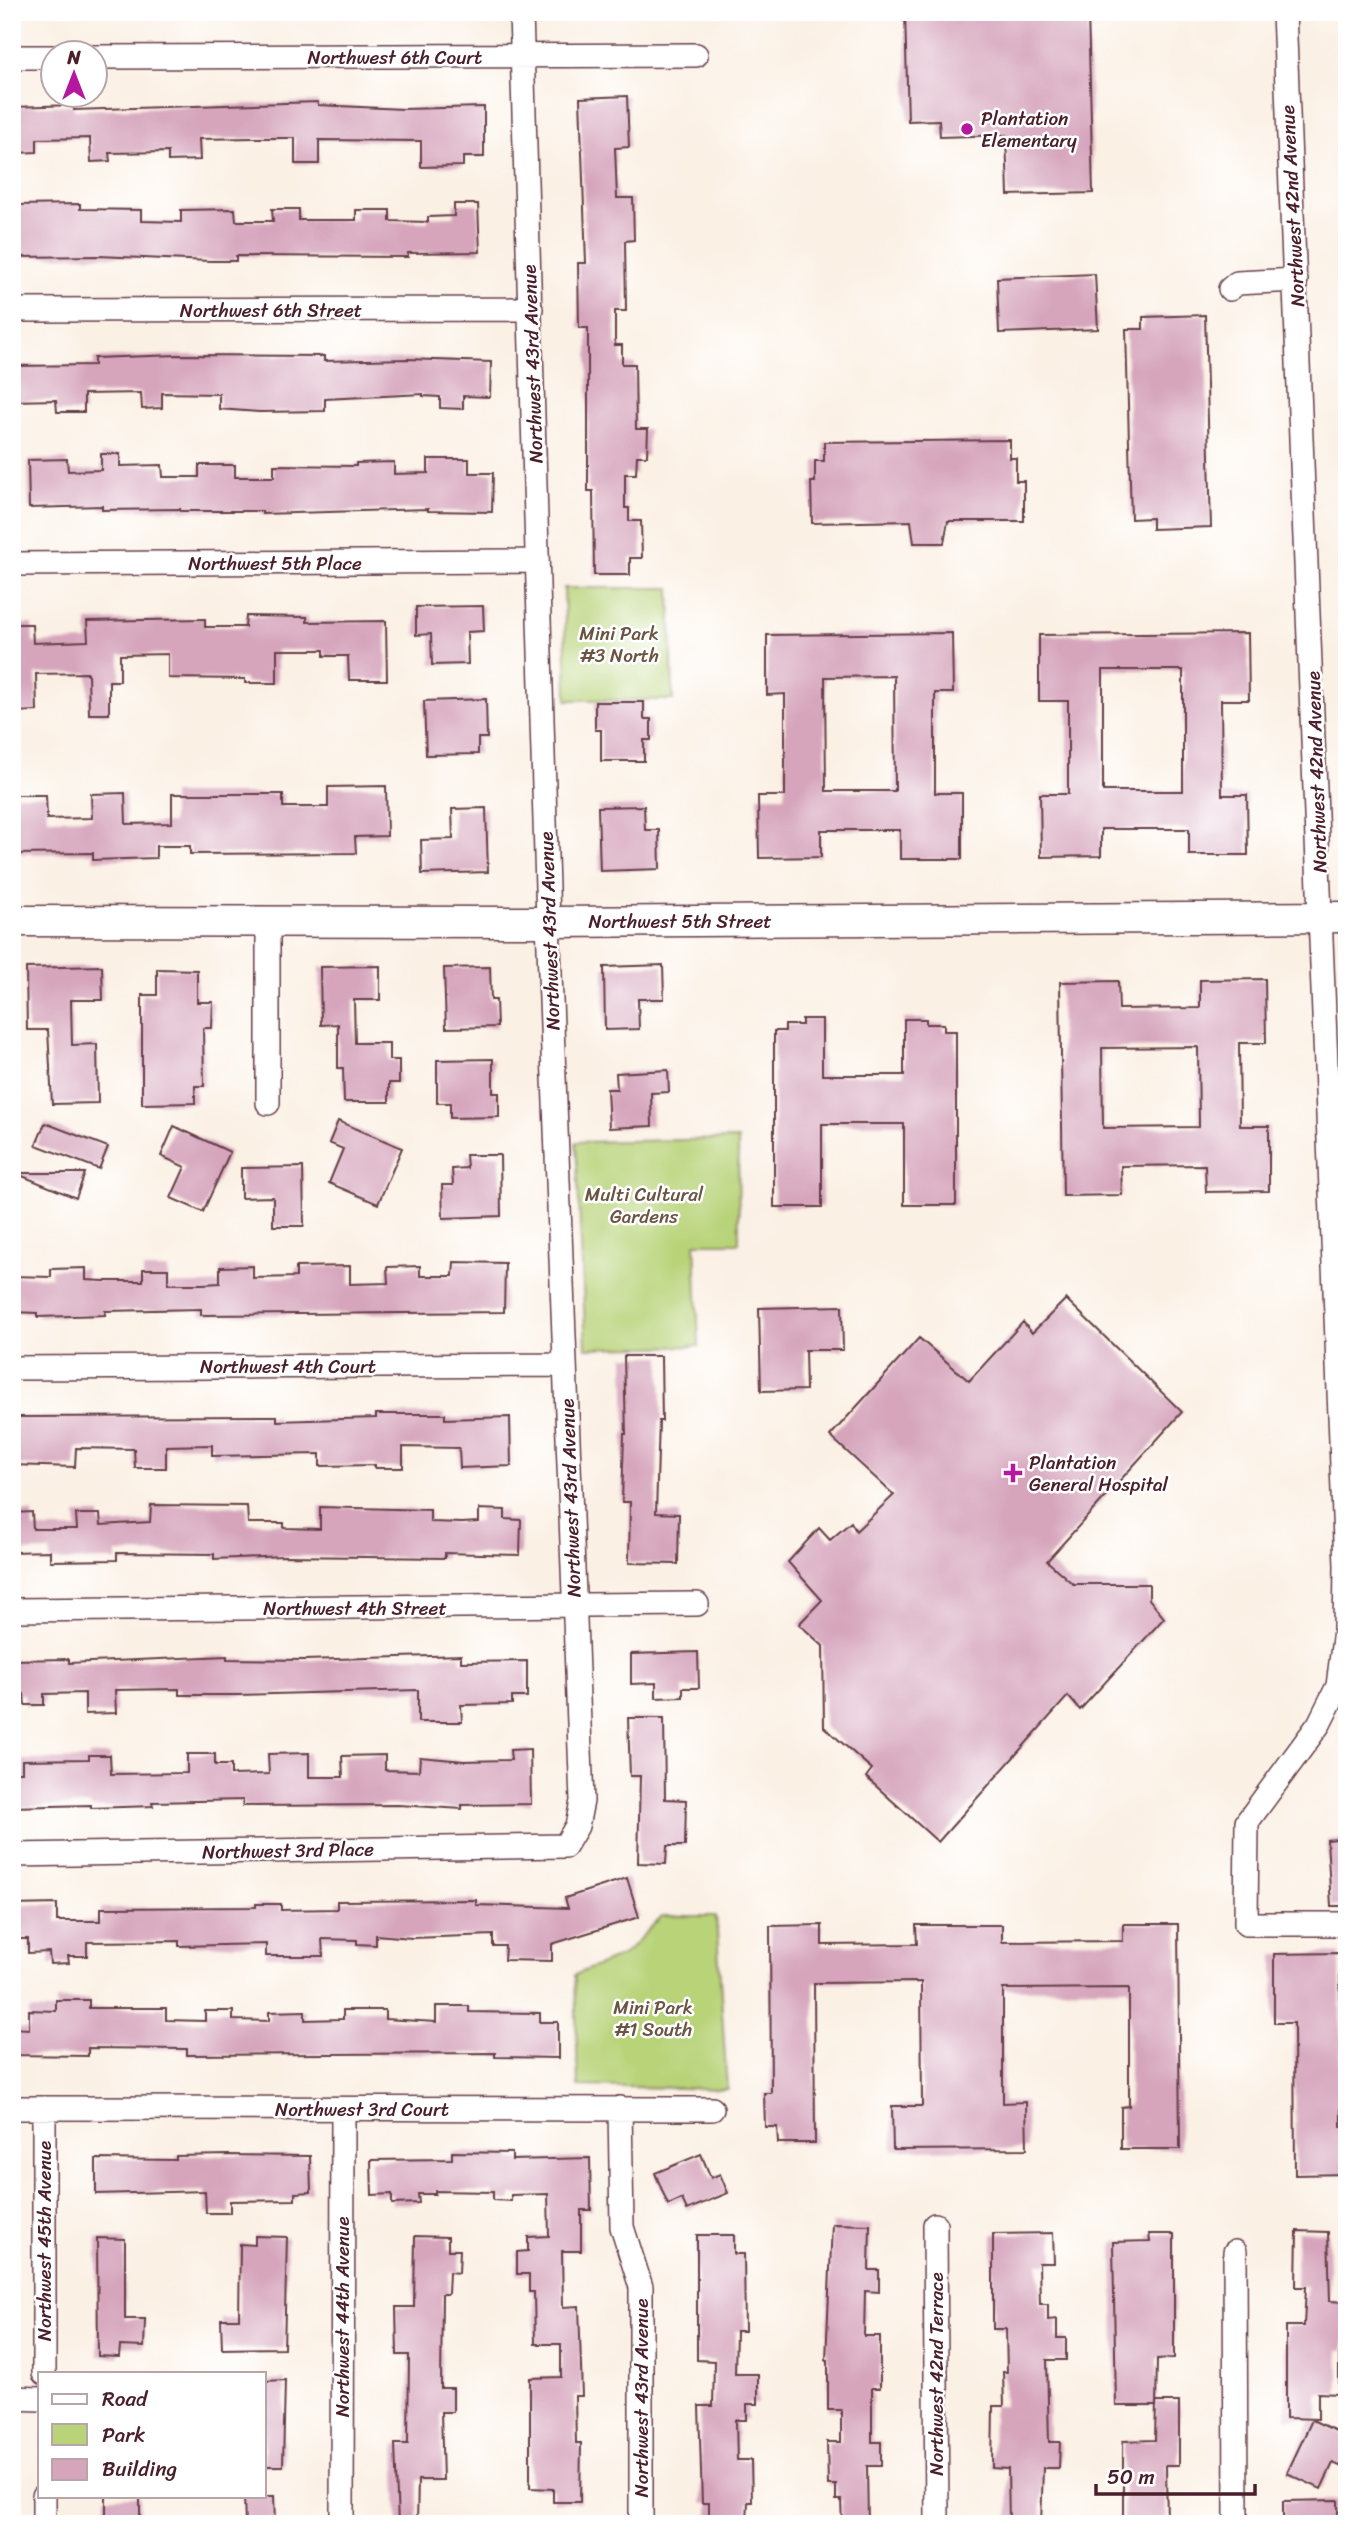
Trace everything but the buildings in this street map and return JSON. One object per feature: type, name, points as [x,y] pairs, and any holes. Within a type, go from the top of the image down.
[{"type":"street","name":"Northwest 43rd Avenue","points":[[522,12],[548,922],[582,1801],[577,1825],[565,1846]]},
{"type":"street","name":"Northwest 42nd Avenue","points":[[1284,12],[1296,280],[1334,917],[1347,1566],[1345,1630],[1338,1686],[1319,1724],[1247,1822],[1246,1924],[1347,1924]]},
{"type":"street","name":"Northwest 6th Court","points":[[108,57],[696,55]]},
{"type":"street","points":[[12,57],[38,57]]},
{"type":"street","points":[[1230,289],[1237,283],[1296,280]]},
{"type":"street","name":"Northwest 6th Street","points":[[12,310],[531,309]]},
{"type":"street","name":"Northwest 5th Place","points":[[12,564],[537,561]]},
{"type":"street","name":"Northwest 5th Street","points":[[12,921],[548,922],[1334,917]]},
{"type":"street","points":[[268,921],[268,1103]]},
{"type":"street","name":"Northwest 4th Court","points":[[12,1367],[565,1365]]},
{"type":"street","name":"Northwest 4th Street","points":[[12,1610],[697,1604]]},
{"type":"street","name":"Northwest 3rd Place","points":[[12,1855],[565,1846]]},
{"type":"street","name":"Northwest 3rd Court","points":[[12,2108],[712,2109]]},
{"type":"street","name":"Northwest 45th Avenue","points":[[44,2108],[44,2372]]},
{"type":"street","name":"Northwest 43rd Avenue","points":[[620,2108],[622,2227],[641,2287],[641,2524]]},
{"type":"street","name":"Northwest 44th Avenue","points":[[342,2110],[342,2524]]},
{"type":"street","name":"Northwest 42nd Terrace","points":[[935,2225],[937,2524]]},
{"type":"street","points":[[1236,2252],[1236,2524]]},
{"type":"street","points":[[12,2398],[38,2399]]},
{"type":"street","points":[[44,2498],[44,2524]]},
{"type":"green space","name":"Mini Park #3 North","points":[[564,588],[670,588],[673,700],[567,700]]},
{"type":"green space","name":"Multi Cultural Gardens","points":[[738,1139],[739,1243],[695,1243],[699,1346],[586,1348],[576,1142]]},
{"type":"green space","name":"Mini Park #1 South","points":[[662,1916],[716,1916],[727,2089],[578,2086],[575,1975],[624,1955]]},
{"type":"place","name":"Plantation Elementary","points":[[967,129]]},
{"type":"place","name":"Plantation General Hospital","points":[[1013,1473]]}]
